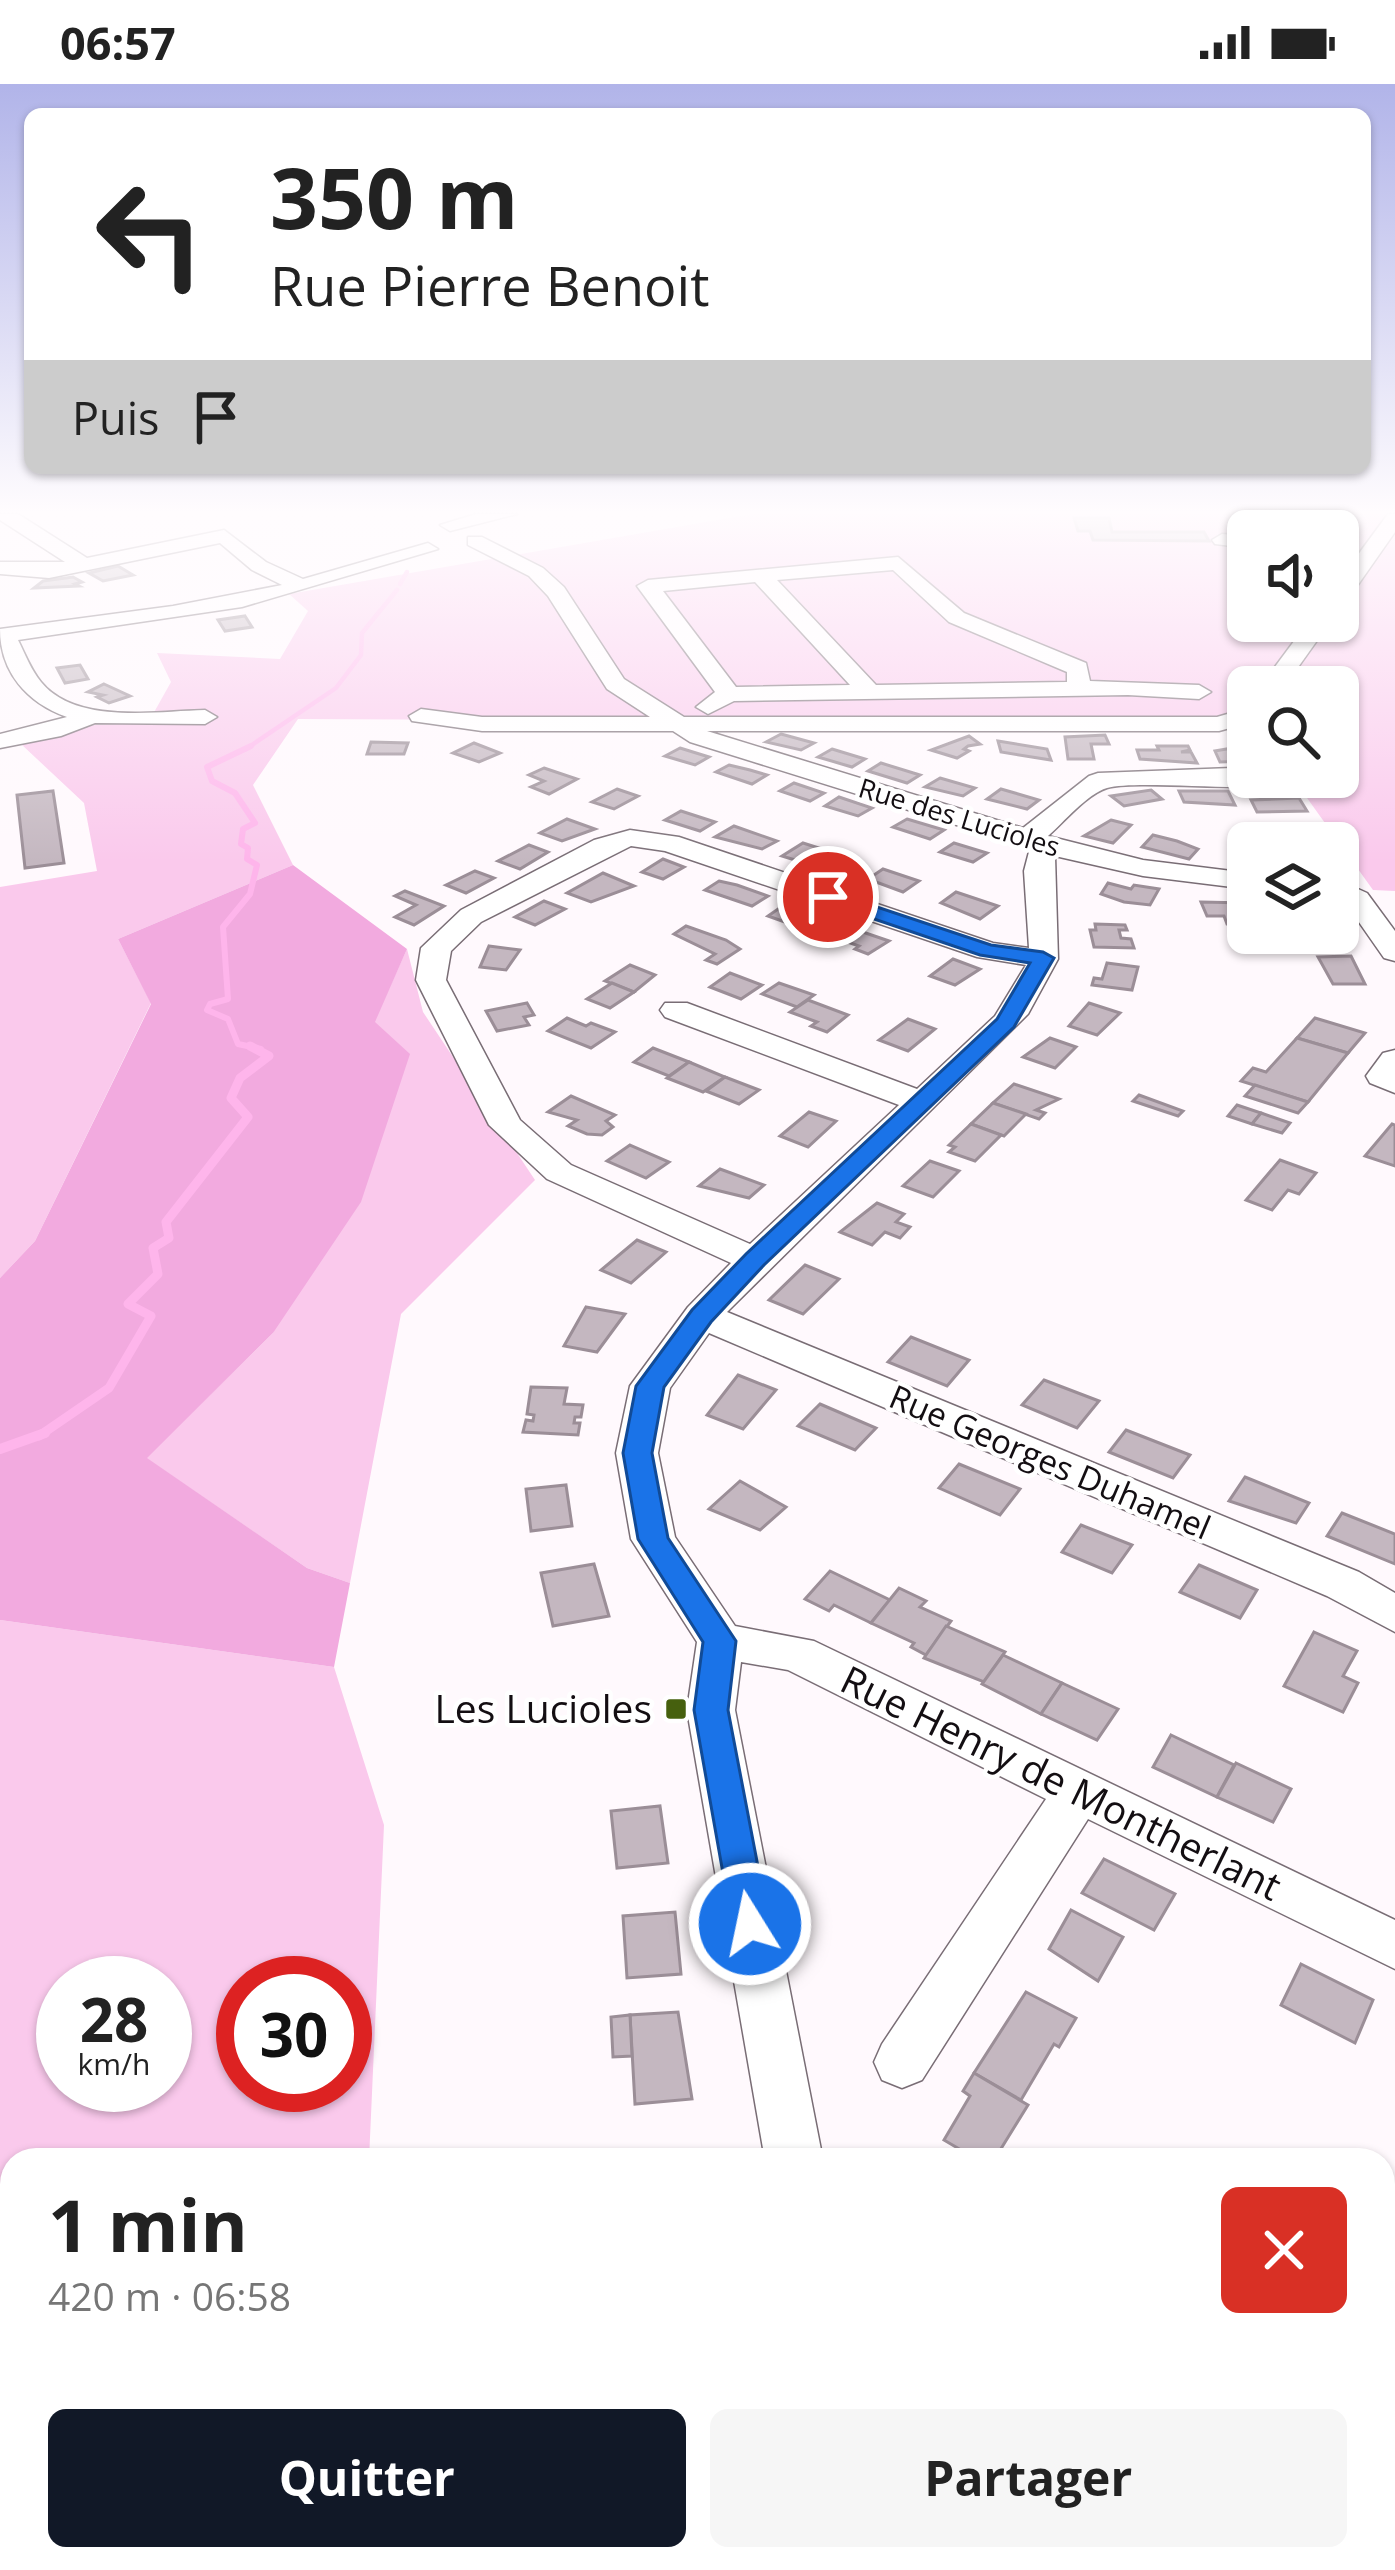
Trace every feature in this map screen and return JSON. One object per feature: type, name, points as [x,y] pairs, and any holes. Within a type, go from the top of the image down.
[{"type":"street","points":[[43,630],[2,636],[35,691],[50,702],[94,715],[205,717]]},
{"type":"street","points":[[580,630],[615,684],[678,725]]},
{"type":"street","points":[[681,630],[729,694]]},
{"type":"street","points":[[812,630],[870,692]]},
{"type":"street","points":[[975,630],[1078,668],[1079,688]]},
{"type":"street","points":[[678,725],[729,694],[1079,688],[1199,692]]},
{"type":"street","points":[[0,741],[52,731],[94,715]]},
{"type":"street","points":[[421,716],[482,724],[1227,722]]},
{"type":"street","name":"Rue des Lucioles","points":[[678,725],[699,737],[1036,842],[1143,868],[1227,878]]},
{"type":"street","points":[[792,2148],[711,1710],[720,1641],[653,1539],[638,1453],[650,1386],[702,1316],[755,1260],[1006,1023],[1043,958],[1045,922],[1036,842],[1098,781],[1227,776]]},
{"type":"street","points":[[755,1260],[559,1172],[506,1125],[430,980],[436,948],[471,916],[604,846],[630,838],[669,843],[988,951],[1043,958]]},
{"type":"street","points":[[1359,902],[1395,952]]},
{"type":"street","points":[[676,1010],[920,1102]]},
{"type":"street","points":[[1395,1060],[1382,1076],[1395,1083]]},
{"type":"street","name":"Rue Georges Duhamel","points":[[702,1316],[1343,1584],[1395,1615]]},
{"type":"street","name":"Rue Henry de Montherlant","points":[[720,1641],[797,1654],[1395,1946]]},
{"type":"street","points":[[902,2062],[1078,1792]]},
{"type":"shaded area","points":[[297,630],[1227,630],[1227,642],[1359,642],[1359,630],[1395,630],[1395,891],[1373,890],[1359,870],[1359,822],[1324,822],[1307,798],[1359,798],[1359,666],[1227,666],[1227,723],[298,719],[253,785],[293,865],[118,939],[151,1003],[35,1241],[0,1278],[0,887],[97,871],[84,803],[21,744],[94,725],[148,723],[171,682],[157,653],[280,659]]},
{"type":"shaded area","points":[[293,865],[407,949],[375,1022],[410,1054],[361,1202],[273,1333],[147,1458],[307,1568],[350,1583],[334,1667],[0,1620],[0,1278],[35,1241],[151,1004],[118,939]]},
{"type":"shaded area","points":[[407,949],[423,1012],[535,1180],[401,1314],[350,1583],[307,1568],[146,1458],[273,1333],[374,1022]]},
{"type":"shaded area","points":[[0,1620],[334,1667],[384,1825],[372,2093],[372,1956],[216,1956],[216,2112],[371,2112],[370,2148],[0,2148]]},
{"type":"building","points":[[80,665],[88,679],[65,683],[57,668]]},
{"type":"building","points":[[104,684],[130,696],[109,703],[97,697],[103,695],[88,692]]},
{"type":"building","points":[[781,734],[814,743],[801,750],[766,742]]},
{"type":"building","points":[[1105,735],[1109,744],[1091,744],[1094,759],[1068,759],[1065,737]]},
{"type":"building","points":[[969,736],[980,744],[968,746],[964,749],[969,751],[957,758],[931,750]]},
{"type":"building","points":[[998,741],[1047,749],[1051,760],[1001,752]]},
{"type":"building","points":[[371,742],[408,743],[404,754],[367,754]]},
{"type":"building","points":[[474,743],[500,753],[479,762],[453,753]]},
{"type":"building","points":[[1157,746],[1188,746],[1190,750],[1181,752],[1191,752],[1197,763],[1140,759],[1137,750],[1159,750]]},
{"type":"building","points":[[680,748],[709,757],[695,765],[665,756]]},
{"type":"building","points":[[832,749],[865,759],[852,767],[818,757]]},
{"type":"building","points":[[1227,749],[1227,762],[1220,762],[1215,751]]},
{"type":"building","points":[[881,763],[920,775],[907,783],[868,771]]},
{"type":"building","points":[[729,765],[767,775],[752,784],[716,772]]},
{"type":"building","points":[[544,768],[577,779],[549,794],[531,787],[544,781],[529,775]]},
{"type":"building","points":[[940,778],[975,788],[963,796],[925,787]]},
{"type":"building","points":[[794,783],[824,793],[810,801],[780,791]]},
{"type":"building","points":[[617,789],[638,796],[614,809],[592,802]]},
{"type":"building","points":[[1001,789],[1039,800],[1027,809],[987,799]]},
{"type":"building","points":[[1151,790],[1162,799],[1124,806],[1111,796]]},
{"type":"building","points":[[53,791],[64,863],[25,868],[17,795]]},
{"type":"building","points":[[1179,791],[1227,791],[1235,805],[1184,802]]},
{"type":"building","points":[[839,797],[872,808],[858,816],[825,806]]},
{"type":"building","points":[[1299,798],[1307,811],[1257,812],[1251,800]]},
{"type":"building","points":[[681,811],[715,822],[700,831],[665,820]]},
{"type":"building","points":[[567,819],[595,829],[562,841],[540,833]]},
{"type":"building","points":[[907,819],[944,830],[930,839],[893,827]]},
{"type":"building","points":[[1111,820],[1131,825],[1113,843],[1084,836]]},
{"type":"building","points":[[734,826],[777,841],[762,849],[715,837]]},
{"type":"building","points":[[1153,835],[1198,849],[1189,859],[1142,847]]},
{"type":"building","points":[[803,843],[841,855],[821,868],[782,856]]},
{"type":"building","points":[[954,843],[987,853],[973,862],[940,852]]},
{"type":"building","points":[[529,845],[548,852],[520,869],[498,861]]},
{"type":"building","points":[[663,859],[684,867],[663,879],[642,872]]},
{"type":"building","points":[[883,869],[919,881],[903,892],[868,879]]},
{"type":"building","points":[[475,871],[494,878],[466,893],[446,885]]},
{"type":"building","points":[[603,873],[634,886],[591,902],[567,893]]},
{"type":"building","points":[[719,881],[768,896],[752,906],[705,890]]},
{"type":"building","points":[[1108,883],[1159,889],[1150,905],[1124,902],[1101,894]]},
{"type":"building","points":[[405,891],[444,906],[414,925],[395,917],[416,905],[395,896]]},
{"type":"building","points":[[956,892],[998,906],[980,919],[941,903]]},
{"type":"building","points":[[544,901],[565,909],[535,925],[515,917]]},
{"type":"building","points":[[1201,902],[1227,903],[1227,924],[1224,916],[1207,916]]},
{"type":"building","points":[[781,907],[830,921],[813,932],[768,916]]},
{"type":"building","points":[[1095,924],[1125,925],[1127,930],[1119,930],[1121,938],[1131,939],[1134,948],[1094,947],[1090,930],[1096,930]]},
{"type":"building","points":[[686,926],[740,949],[717,964],[706,960],[715,954],[674,934]]},
{"type":"building","points":[[854,929],[889,941],[868,954],[839,939]]},
{"type":"building","points":[[489,946],[520,950],[506,970],[480,967]]},
{"type":"building","points":[[1351,956],[1365,984],[1333,984],[1318,957]]},
{"type":"building","points":[[953,959],[980,969],[955,985],[930,976]]},
{"type":"building","points":[[1107,963],[1138,967],[1132,990],[1092,985],[1094,978],[1102,979]]},
{"type":"building","points":[[630,965],[655,975],[634,992],[605,981]]},
{"type":"building","points":[[730,973],[762,985],[741,999],[710,987]]},
{"type":"building","points":[[612,983],[634,992],[610,1008],[587,999]]},
{"type":"building","points":[[779,983],[814,995],[797,1007],[762,994]]},
{"type":"building","points":[[808,1000],[848,1015],[827,1032],[811,1026],[817,1022],[790,1012]]},
{"type":"building","points":[[527,1003],[534,1015],[524,1017],[529,1025],[497,1031],[486,1011]]},
{"type":"building","points":[[1089,1003],[1120,1013],[1097,1035],[1069,1026]]},
{"type":"building","points":[[567,1018],[615,1032],[591,1048],[548,1031]]},
{"type":"building","points":[[1315,1018],[1365,1033],[1348,1053],[1297,1038]]},
{"type":"building","points":[[908,1019],[935,1029],[908,1051],[879,1040]]},
{"type":"building","points":[[1050,1038],[1076,1047],[1055,1068],[1023,1057]]},
{"type":"building","points":[[1297,1038],[1348,1053],[1308,1102],[1241,1081],[1253,1068],[1266,1072]]},
{"type":"building","points":[[653,1048],[689,1062],[669,1076],[634,1062]]},
{"type":"building","points":[[689,1062],[725,1077],[703,1092],[667,1078]]},
{"type":"building","points":[[725,1077],[759,1090],[739,1104],[706,1091]]},
{"type":"building","points":[[1014,1084],[1059,1099],[1036,1110],[1045,1113],[1039,1119],[993,1103]]},
{"type":"building","points":[[1255,1085],[1308,1102],[1298,1113],[1245,1096]]},
{"type":"building","points":[[1139,1095],[1183,1111],[1178,1116],[1133,1101]]},
{"type":"building","points":[[571,1096],[615,1115],[606,1121],[613,1127],[602,1135],[587,1134],[568,1126],[577,1120],[548,1112]]},
{"type":"building","points":[[993,1103],[1026,1114],[1004,1136],[971,1124]]},
{"type":"building","points":[[1237,1105],[1261,1113],[1252,1124],[1228,1116]]},
{"type":"building","points":[[809,1112],[836,1121],[808,1147],[780,1136]]},
{"type":"building","points":[[1261,1113],[1290,1123],[1282,1133],[1252,1124]]},
{"type":"building","points":[[971,1124],[1001,1135],[975,1161],[949,1152],[955,1147],[949,1145]]},
{"type":"building","points":[[1395,1125],[1395,1166],[1365,1156]]},
{"type":"building","points":[[630,1145],[669,1162],[646,1178],[607,1161]]},
{"type":"building","points":[[1280,1160],[1316,1173],[1299,1194],[1288,1190],[1272,1210],[1246,1200]]},
{"type":"building","points":[[930,1161],[959,1171],[933,1197],[903,1186]]},
{"type":"building","points":[[720,1169],[764,1185],[749,1198],[699,1186]]},
{"type":"building","points":[[877,1203],[904,1214],[896,1222],[910,1227],[900,1238],[885,1232],[872,1245],[840,1232]]},
{"type":"building","points":[[637,1240],[666,1252],[631,1283],[601,1270]]},
{"type":"building","points":[[805,1265],[839,1279],[803,1314],[769,1300]]},
{"type":"building","points":[[586,1307],[625,1314],[597,1352],[564,1346]]},
{"type":"building","points":[[911,1337],[969,1360],[947,1386],[888,1362]]},
{"type":"building","points":[[738,1375],[776,1390],[743,1429],[707,1415]]},
{"type":"building","points":[[1044,1380],[1099,1401],[1077,1428],[1022,1405]]},
{"type":"building","points":[[531,1387],[567,1388],[564,1404],[583,1405],[574,1423],[580,1423],[578,1435],[523,1432],[526,1420],[533,1421],[534,1415],[527,1414]]},
{"type":"building","points":[[820,1404],[876,1428],[855,1450],[798,1426]]},
{"type":"building","points":[[1126,1430],[1190,1455],[1173,1478],[1109,1452]]},
{"type":"building","points":[[959,1464],[1020,1489],[1000,1515],[939,1488]]},
{"type":"building","points":[[1245,1477],[1309,1503],[1296,1523],[1229,1501]]},
{"type":"building","points":[[740,1481],[786,1507],[760,1530],[709,1509]]},
{"type":"building","points":[[566,1485],[572,1526],[531,1531],[526,1489]]},
{"type":"building","points":[[1342,1513],[1395,1534],[1395,1564],[1327,1536]]},
{"type":"building","points":[[1081,1525],[1132,1545],[1112,1573],[1062,1552]]},
{"type":"building","points":[[594,1564],[609,1616],[553,1626],[541,1573]]},
{"type":"building","points":[[1199,1565],[1257,1590],[1240,1618],[1180,1592]]},
{"type":"building","points":[[830,1571],[890,1600],[871,1623],[834,1605],[829,1611],[805,1599]]},
{"type":"building","points":[[899,1588],[926,1601],[920,1607],[951,1621],[926,1655],[911,1647],[914,1643],[871,1623]]},
{"type":"building","points":[[946,1626],[1005,1652],[984,1682],[924,1658]]},
{"type":"building","points":[[1314,1632],[1357,1651],[1343,1676],[1358,1683],[1343,1712],[1284,1686]]},
{"type":"building","points":[[1003,1655],[1062,1683],[1041,1714],[982,1684]]},
{"type":"building","points":[[1062,1683],[1118,1709],[1097,1740],[1041,1714]]},
{"type":"building","points":[[1171,1735],[1234,1765],[1217,1797],[1153,1767]]},
{"type":"building","points":[[1236,1763],[1291,1789],[1273,1822],[1217,1797]]},
{"type":"building","points":[[660,1806],[668,1863],[617,1868],[611,1811]]},
{"type":"building","points":[[1104,1859],[1175,1894],[1154,1930],[1082,1893]]},
{"type":"building","points":[[1071,1910],[1123,1937],[1098,1981],[1049,1949]]},
{"type":"building","points":[[675,1912],[681,1974],[627,1978],[623,1916]]},
{"type":"building","points":[[1301,1964],[1373,2000],[1355,2043],[1281,2005]]},
{"type":"building","points":[[1026,1992],[1076,2018],[1059,2047],[1054,2044],[1021,2100],[974,2073]]},
{"type":"building","points":[[678,2012],[692,2099],[635,2104],[630,2015]]},
{"type":"building","points":[[630,2015],[632,2056],[613,2057],[611,2017]]},
{"type":"building","points":[[974,2073],[1028,2105],[1001,2148],[958,2148],[944,2140],[970,2096],[963,2091]]},
{"type":"waterway","points":[[249,747],[336,688],[361,655],[364,630]]},
{"type":"waterway","points":[[249,747],[207,767],[212,781],[235,793],[255,823],[243,829],[241,844],[248,848],[247,859],[257,865],[250,894],[223,927],[228,999],[210,1004],[207,1010],[228,1019],[238,1044],[252,1047]]},
{"type":"waterway","points":[[42,1434],[109,1388],[151,1316],[128,1304],[158,1274],[153,1248],[169,1238],[166,1222],[248,1117],[231,1098],[240,1078],[269,1056],[252,1047]]},
{"type":"waterway","points":[[252,1047],[261,1049]]},
{"type":"waterway","points":[[0,1449],[42,1434]]},
{"type":"place","name":"Les Lucioles","points":[[676,1709]]},
{"type":"route","points":[[750,1924],[711,1710],[720,1641],[653,1539],[638,1453],[650,1386],[702,1316],[755,1260],[1006,1023],[1043,958],[988,951],[828,897]]}]
